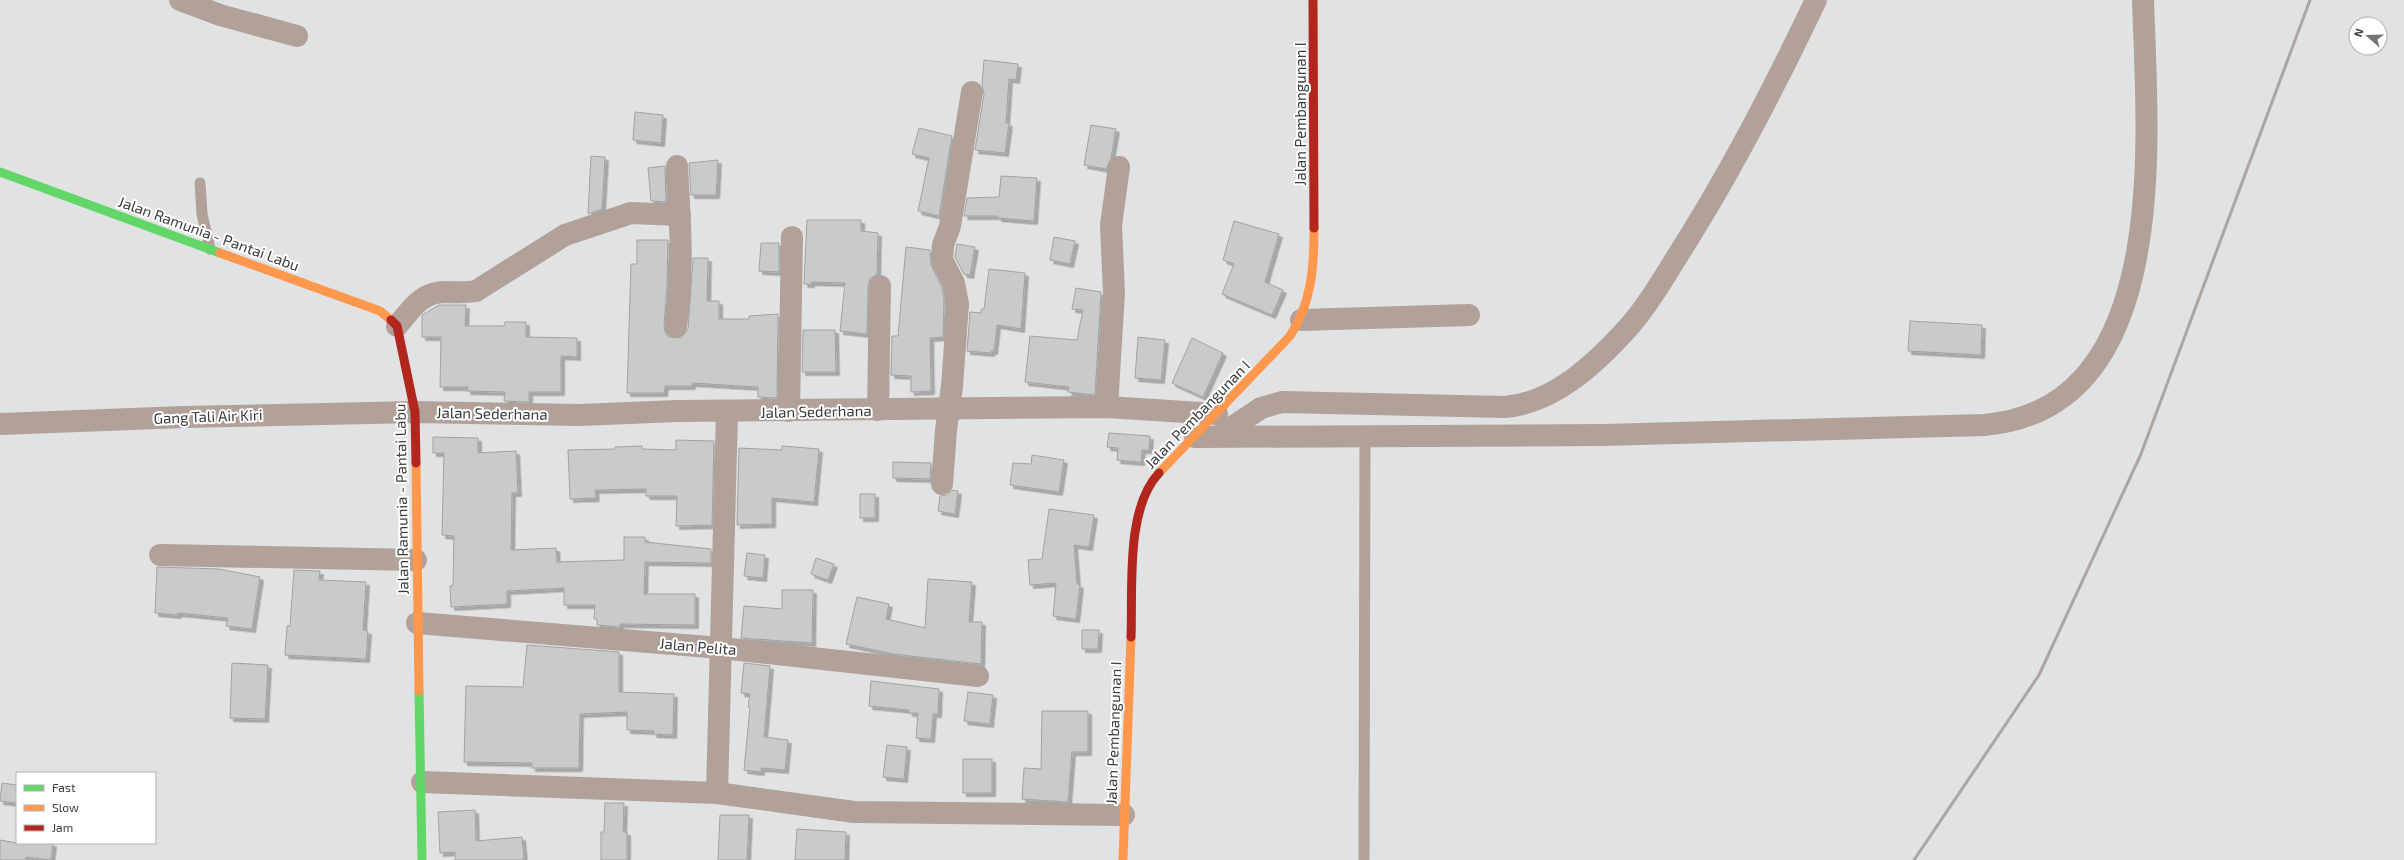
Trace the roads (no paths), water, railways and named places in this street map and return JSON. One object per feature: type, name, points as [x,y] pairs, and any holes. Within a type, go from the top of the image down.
[{"type":"main road","name":"Jalan Pembangunan I","points":[[1123,860],[1135,527],[1143,496],[1150,483],[1290,336],[1301,320],[1312,285],[1314,256],[1313,0]]},
{"type":"main road","name":"Jalan Ramunia - Pantai Labu","points":[[0,172],[380,311],[397,326],[415,412],[416,560],[422,782],[422,860]]},
{"type":"street","points":[[180,0],[223,7],[297,36]]},
{"type":"street","points":[[1219,436],[1262,408],[1282,402],[1519,406],[1543,397],[1579,374],[1628,328],[1668,271],[1728,175],[1778,80],[1816,0]]},
{"type":"street","points":[[1195,437],[1603,435],[1984,425],[2010,423],[2047,409],[2070,394],[2088,375],[2102,355],[2116,325],[2130,283],[2141,231],[2146,186],[2143,0]]},
{"type":"street","points":[[942,484],[958,304],[954,283],[942,260],[942,245],[950,226],[972,92]]},
{"type":"street","points":[[676,166],[680,215],[679,310],[676,327]]},
{"type":"street","points":[[1107,407],[1114,293],[1111,225],[1119,167]]},
{"type":"street","points":[[397,326],[415,303],[427,295],[442,292],[461,294],[476,291],[565,235],[631,213],[680,215]]},
{"type":"street","points":[[789,412],[792,237]]},
{"type":"street","points":[[878,410],[880,286]]},
{"type":"street","points":[[1301,320],[1469,315]]},
{"type":"street","name":"Jalan Sederhana","points":[[415,412],[580,415],[678,411],[789,412],[1107,407],[1217,414]]},
{"type":"street","name":"Gang Tali Air Kiri","points":[[0,424],[184,416],[415,412]]},
{"type":"street","points":[[718,793],[727,412]]},
{"type":"street","points":[[160,555],[416,560]]},
{"type":"street","name":"Jalan Pelita","points":[[418,623],[721,648],[978,676]]},
{"type":"street","points":[[422,782],[718,793],[854,812],[1124,816]]},
{"type":"lane","points":[[200,182],[202,214],[210,249]]},
{"type":"lane","points":[[1364,860],[1365,435]]},
{"type":"railway","points":[[1914,860],[2039,675],[2141,454],[2310,0]]}]
